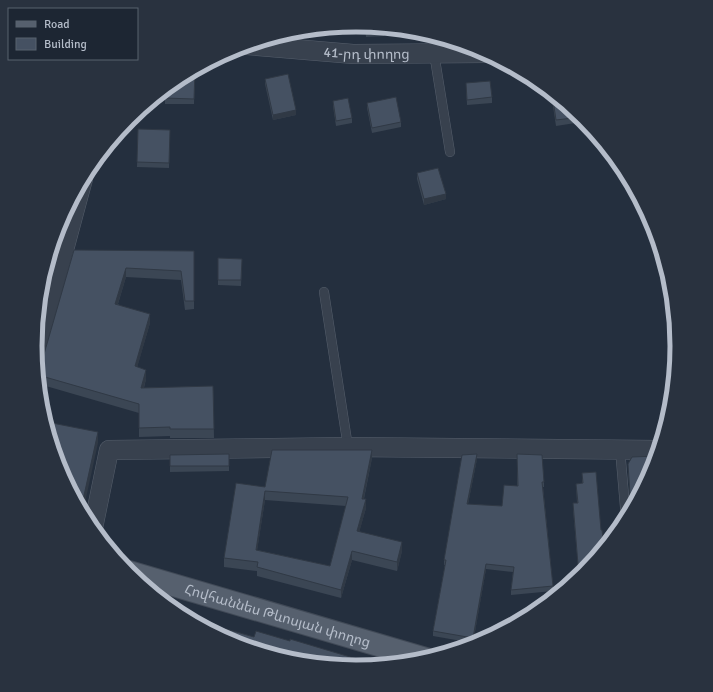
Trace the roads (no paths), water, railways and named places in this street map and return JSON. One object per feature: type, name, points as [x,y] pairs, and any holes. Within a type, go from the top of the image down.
[{"type":"main road","name":"Հովհաննես Թևոսյան փողոց","points":[[143,576],[412,655]]},
{"type":"main road","name":"Հովհաննես Թևոսյան փողոց","points":[[171,599],[379,659]]},
{"type":"street","name":"41-րդ փողոց","points":[[264,46],[353,54],[468,53]]},
{"type":"street","points":[[43,329],[76,205]]},
{"type":"street","points":[[94,518],[109,450],[348,447],[653,450]]},
{"type":"lane","points":[[434,53],[450,152]]},
{"type":"lane","points":[[324,292],[348,447]]},
{"type":"lane","points":[[620,450],[625,508]]}]
